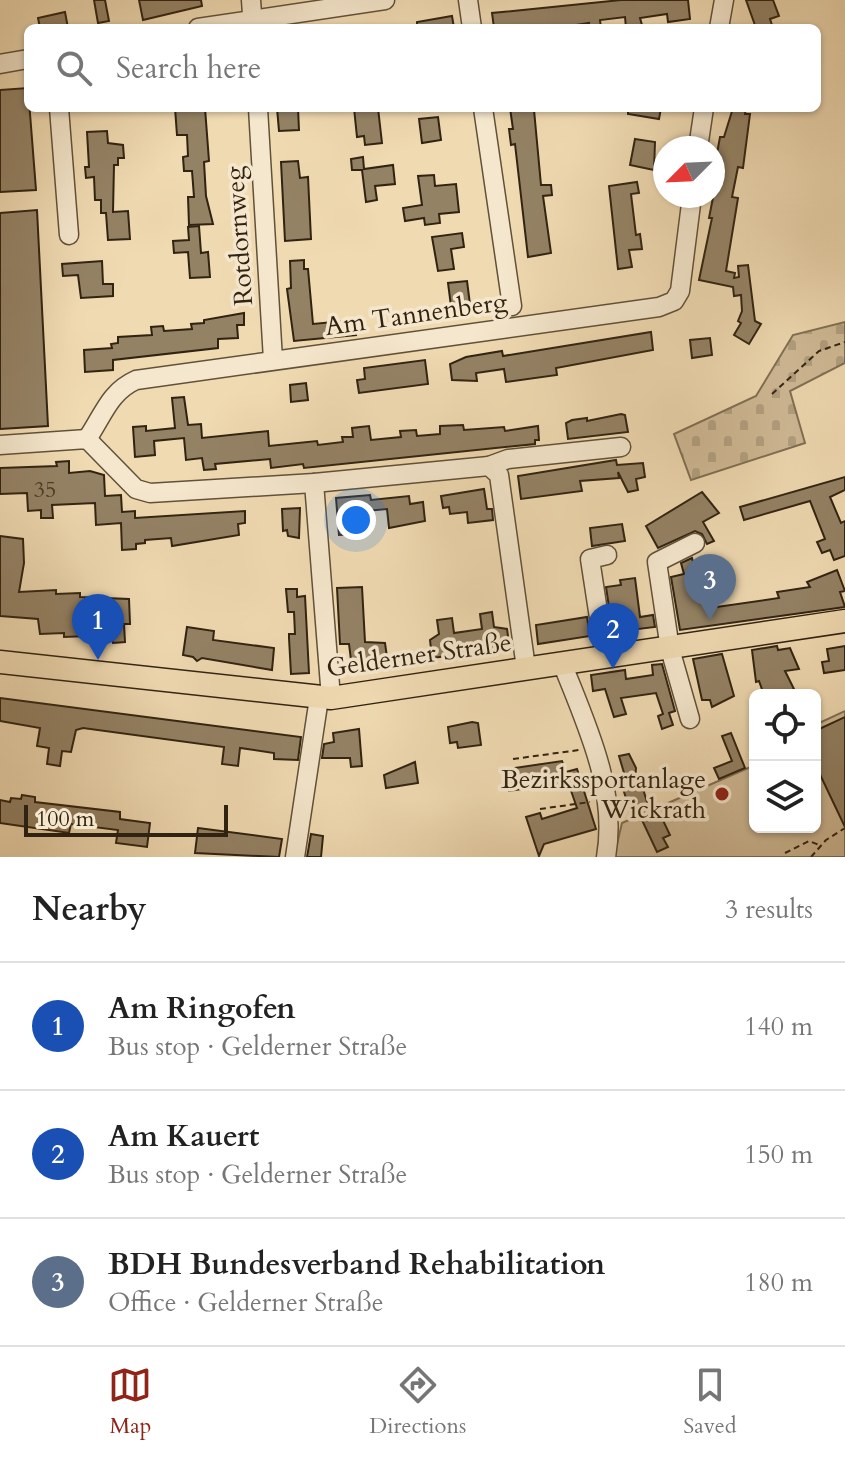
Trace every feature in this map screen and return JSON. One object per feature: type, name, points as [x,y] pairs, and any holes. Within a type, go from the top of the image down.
[{"type":"main road","name":"Gelderner Straße","points":[[0,662],[325,698],[845,621]]},
{"type":"street","points":[[215,24],[252,15],[385,0]]},
{"type":"street","points":[[468,0],[471,24]]},
{"type":"street","points":[[720,24],[724,0]]},
{"type":"street","points":[[0,64],[24,60]]},
{"type":"street","points":[[59,112],[69,235]]},
{"type":"street","name":"Rotdornweg","points":[[258,112],[273,360]]},
{"type":"street","points":[[484,112],[512,306]]},
{"type":"street","points":[[700,136],[703,112]]},
{"type":"street","name":"Am Tannenberg","points":[[87,439],[120,387],[136,380],[659,307],[674,301],[680,291],[690,208]]},
{"type":"street","points":[[0,445],[87,439],[136,489],[150,493],[314,483],[489,466],[508,459],[621,447]]},
{"type":"street","points":[[489,466],[499,475],[526,668]]},
{"type":"street","points":[[295,857],[325,698],[314,483]]},
{"type":"street","points":[[690,719],[670,649],[657,562],[695,543]]},
{"type":"street","points":[[605,657],[590,559],[607,555]]},
{"type":"street","points":[[562,663],[593,747],[608,800],[606,857]]},
{"type":"path","points":[[772,394],[819,351],[845,342]]},
{"type":"path","points":[[513,759],[593,747]]},
{"type":"path","points":[[540,809],[608,800]]},
{"type":"path","points":[[811,857],[820,845],[845,828]]},
{"type":"path","points":[[785,853],[809,841],[820,845]]},
{"type":"green space","points":[[845,322],[845,363],[790,391],[805,443],[691,480],[674,434],[756,396],[793,335]]},
{"type":"green space","name":"Bezirkssportanlage Wickrath","points":[[845,711],[845,857],[614,857],[622,823],[749,768],[749,833],[821,833],[821,722]]},
{"type":"building","points":[[94,0],[105,0],[109,21],[98,23]]},
{"type":"building","points":[[139,0],[201,0],[202,6],[143,20]]},
{"type":"building","points":[[621,0],[688,0],[690,19],[668,22],[667,14],[640,18],[642,24],[626,24],[625,17],[600,20],[600,24],[493,24],[492,13]]},
{"type":"building","points":[[746,0],[773,0],[779,16],[770,19],[772,24],[755,24]]},
{"type":"building","points":[[65,12],[67,24],[39,24],[38,18]]},
{"type":"building","points":[[452,16],[453,24],[417,24]]},
{"type":"building","points":[[24,88],[24,112],[30,112],[36,190],[0,192],[0,90]]},
{"type":"building","points":[[175,112],[205,112],[209,161],[204,162],[206,196],[213,224],[189,225],[188,197],[194,197],[192,171],[184,171],[183,157],[188,156],[187,135],[177,135]]},
{"type":"building","points":[[277,112],[298,112],[299,130],[279,131]]},
{"type":"building","points":[[354,112],[378,112],[382,143],[365,145],[364,136],[357,137]]},
{"type":"building","points":[[511,112],[534,112],[541,185],[551,185],[552,195],[543,196],[551,253],[528,257],[515,144],[511,145],[509,129],[513,129]]},
{"type":"building","points":[[628,112],[660,112],[659,119]]},
{"type":"building","points":[[732,112],[745,112],[750,114],[743,168],[738,167],[732,197],[738,198],[726,271],[735,273],[734,278],[739,277],[738,266],[748,265],[755,321],[761,324],[749,344],[734,335],[741,323],[738,321],[742,311],[741,295],[734,296],[733,287],[699,280],[712,218],[709,218],[711,208],[725,208],[724,136]]},
{"type":"building","points":[[438,117],[441,140],[422,143],[419,119]]},
{"type":"building","points":[[107,131],[108,143],[123,145],[124,158],[118,158],[118,165],[114,165],[113,212],[128,211],[130,239],[108,240],[106,213],[101,213],[101,200],[95,200],[94,177],[86,178],[85,167],[89,167],[87,132]]},
{"type":"building","points":[[635,139],[653,142],[653,170],[630,165]]},
{"type":"building","points":[[363,157],[364,169],[393,165],[395,184],[375,186],[377,200],[366,202],[362,170],[352,170],[351,159]]},
{"type":"building","points":[[298,161],[300,178],[308,177],[311,239],[285,241],[281,162]]},
{"type":"building","points":[[434,175],[435,186],[456,184],[459,212],[439,214],[440,223],[425,225],[424,218],[405,221],[403,208],[422,205],[418,176]]},
{"type":"building","points":[[637,182],[639,193],[631,194],[636,235],[640,234],[642,249],[629,250],[632,267],[618,269],[609,186]]},
{"type":"building","points":[[37,210],[48,426],[0,429],[0,213]]},
{"type":"building","points":[[199,226],[201,253],[208,252],[210,277],[190,278],[188,252],[174,253],[173,241],[189,240],[188,227]]},
{"type":"building","points":[[462,233],[464,247],[451,249],[454,269],[438,271],[432,237]]},
{"type":"building","points":[[304,260],[304,269],[308,269],[313,324],[354,320],[356,335],[294,341],[287,289],[291,288],[290,261]]},
{"type":"building","points":[[102,261],[103,284],[113,284],[113,296],[81,298],[78,275],[63,276],[62,264]]},
{"type":"building","points":[[467,281],[471,312],[452,314],[448,283]]},
{"type":"building","points":[[244,313],[244,325],[237,325],[238,338],[218,339],[218,348],[113,360],[113,370],[85,372],[84,350],[112,348],[111,344],[118,343],[118,337],[152,335],[151,327],[163,326],[164,331],[192,329],[191,324],[204,323],[204,320]]},
{"type":"building","points":[[651,332],[653,350],[556,368],[557,375],[506,382],[504,369],[476,373],[477,381],[452,380],[450,364],[466,357],[502,351],[503,356]]},
{"type":"building","points":[[710,338],[712,355],[692,358],[690,340]]},
{"type":"building","points":[[425,360],[428,384],[359,393],[357,380],[365,379],[364,368]]},
{"type":"building","points":[[306,383],[308,400],[291,402],[290,385]]},
{"type":"building","points":[[184,397],[188,425],[201,424],[202,438],[268,431],[269,446],[317,441],[318,445],[343,442],[342,437],[353,437],[352,428],[369,426],[371,440],[401,437],[400,431],[416,430],[417,436],[440,434],[440,426],[463,425],[464,430],[504,427],[505,431],[538,426],[539,440],[535,440],[535,444],[304,468],[303,464],[271,468],[270,459],[215,464],[216,469],[204,470],[202,458],[186,460],[184,438],[154,441],[155,455],[135,457],[133,427],[146,426],[146,431],[175,428],[172,398]]},
{"type":"building","points":[[625,415],[628,432],[568,439],[566,423],[572,420],[587,418],[587,421]]},
{"type":"building","points":[[616,460],[617,465],[643,463],[645,477],[636,479],[638,490],[628,492],[618,472],[619,478],[580,481],[582,491],[521,499],[518,476]]},
{"type":"building","points":[[69,461],[69,473],[90,471],[104,475],[105,496],[121,495],[122,512],[135,511],[135,518],[245,511],[245,523],[238,524],[239,535],[172,546],[171,538],[145,540],[145,543],[136,544],[136,549],[122,550],[121,523],[96,525],[95,503],[52,505],[53,518],[41,518],[41,510],[28,511],[27,493],[0,494],[0,468],[57,466],[56,462]]},
{"type":"building","points":[[845,477],[845,490],[830,497],[841,523],[845,521],[845,556],[834,560],[830,550],[822,553],[817,542],[825,539],[810,501],[744,520],[740,507]]},
{"type":"building","points":[[484,489],[487,509],[492,509],[493,520],[468,523],[467,512],[450,514],[449,507],[443,508],[441,496]]},
{"type":"building","points":[[702,492],[719,513],[703,522],[714,541],[707,544],[702,534],[695,531],[658,548],[646,526]]},
{"type":"building","points":[[370,495],[371,500],[409,496],[410,504],[423,502],[425,521],[389,528],[387,509],[355,512],[356,534],[339,535],[336,498]]},
{"type":"building","points":[[300,508],[299,538],[288,536],[287,530],[283,531],[282,509]]},
{"type":"building","points":[[622,524],[625,541],[592,546],[590,528]]},
{"type":"building","points":[[0,536],[23,539],[24,563],[19,592],[56,590],[56,594],[80,593],[80,597],[129,599],[130,624],[124,624],[125,642],[88,640],[88,636],[64,637],[64,633],[40,634],[38,619],[0,616]]},
{"type":"building","points":[[692,558],[695,570],[707,568],[710,580],[706,581],[717,607],[779,598],[777,592],[810,587],[807,582],[837,570],[845,591],[840,592],[845,607],[680,630],[671,577],[684,574],[681,563]]},
{"type":"building","points":[[635,578],[640,617],[653,615],[655,627],[622,631],[619,606],[609,607],[606,587],[621,585],[620,580]]},
{"type":"building","points":[[362,587],[365,642],[385,643],[388,664],[352,668],[349,644],[340,644],[337,588]]},
{"type":"building","points":[[286,589],[297,589],[297,597],[305,596],[309,673],[291,674],[289,634],[295,634],[294,612],[288,612]]},
{"type":"building","points":[[492,612],[494,627],[507,629],[509,643],[504,644],[504,648],[432,658],[430,640],[439,634],[437,620],[452,618],[454,633],[482,629],[480,614]]},
{"type":"building","points":[[587,617],[590,636],[538,644],[536,625]]},
{"type":"building","points":[[187,627],[214,631],[213,640],[274,648],[272,670],[202,658],[197,661],[183,655]]},
{"type":"building","points":[[777,646],[778,650],[790,648],[799,669],[785,671],[794,689],[762,689],[759,681],[756,682],[752,650]]},
{"type":"building","points":[[845,646],[845,670],[824,673],[822,662],[829,661],[827,649]]},
{"type":"building","points":[[722,654],[734,696],[712,707],[710,700],[702,700],[693,659]]},
{"type":"building","points":[[662,664],[675,711],[669,713],[673,725],[662,729],[658,716],[663,714],[656,693],[621,698],[626,714],[614,717],[605,689],[593,691],[591,675],[625,670],[626,679],[653,675],[652,665]]},
{"type":"building","points":[[0,698],[301,737],[298,760],[274,759],[274,753],[240,748],[238,766],[222,764],[224,747],[83,728],[76,730],[71,752],[62,751],[60,766],[47,764],[49,748],[37,746],[40,728],[0,721]]},
{"type":"building","points":[[845,717],[845,827],[821,777],[821,728]]},
{"type":"building","points":[[478,723],[481,745],[458,748],[457,742],[450,743],[448,727]]},
{"type":"building","points":[[359,729],[362,766],[351,767],[350,758],[322,758],[324,744],[334,742],[333,733]]},
{"type":"building","points":[[731,733],[745,768],[719,779],[714,768],[732,761],[722,736]]},
{"type":"building","points":[[629,754],[636,768],[635,781],[640,779],[652,818],[660,814],[670,835],[663,838],[668,847],[657,852],[634,803],[628,805],[622,785],[627,783],[619,756]]},
{"type":"building","points":[[562,761],[567,776],[566,772],[577,769],[596,829],[544,844],[539,856],[526,817],[540,813],[542,819],[577,808],[568,782],[509,791],[502,770]]},
{"type":"building","points":[[415,762],[418,783],[386,788],[384,775]]},
{"type":"building","points":[[22,795],[35,797],[35,802],[120,812],[120,819],[150,823],[147,847],[116,843],[118,830],[71,824],[69,833],[0,823],[0,800],[10,802],[11,798],[21,799]]},
{"type":"building","points":[[198,828],[282,839],[279,857],[195,853]]},
{"type":"building","points":[[311,834],[323,836],[321,857],[307,857]]},
{"type":"place","name":"BDH Bundesverband Rehabilitation","points":[[710,620]]},
{"type":"place","name":"Am Ringofen","points":[[98,660]]},
{"type":"place","name":"Am Kauert","points":[[613,669]]},
{"type":"place","name":"Bezirkssportanlage Wickrath","points":[[722,794]]}]
